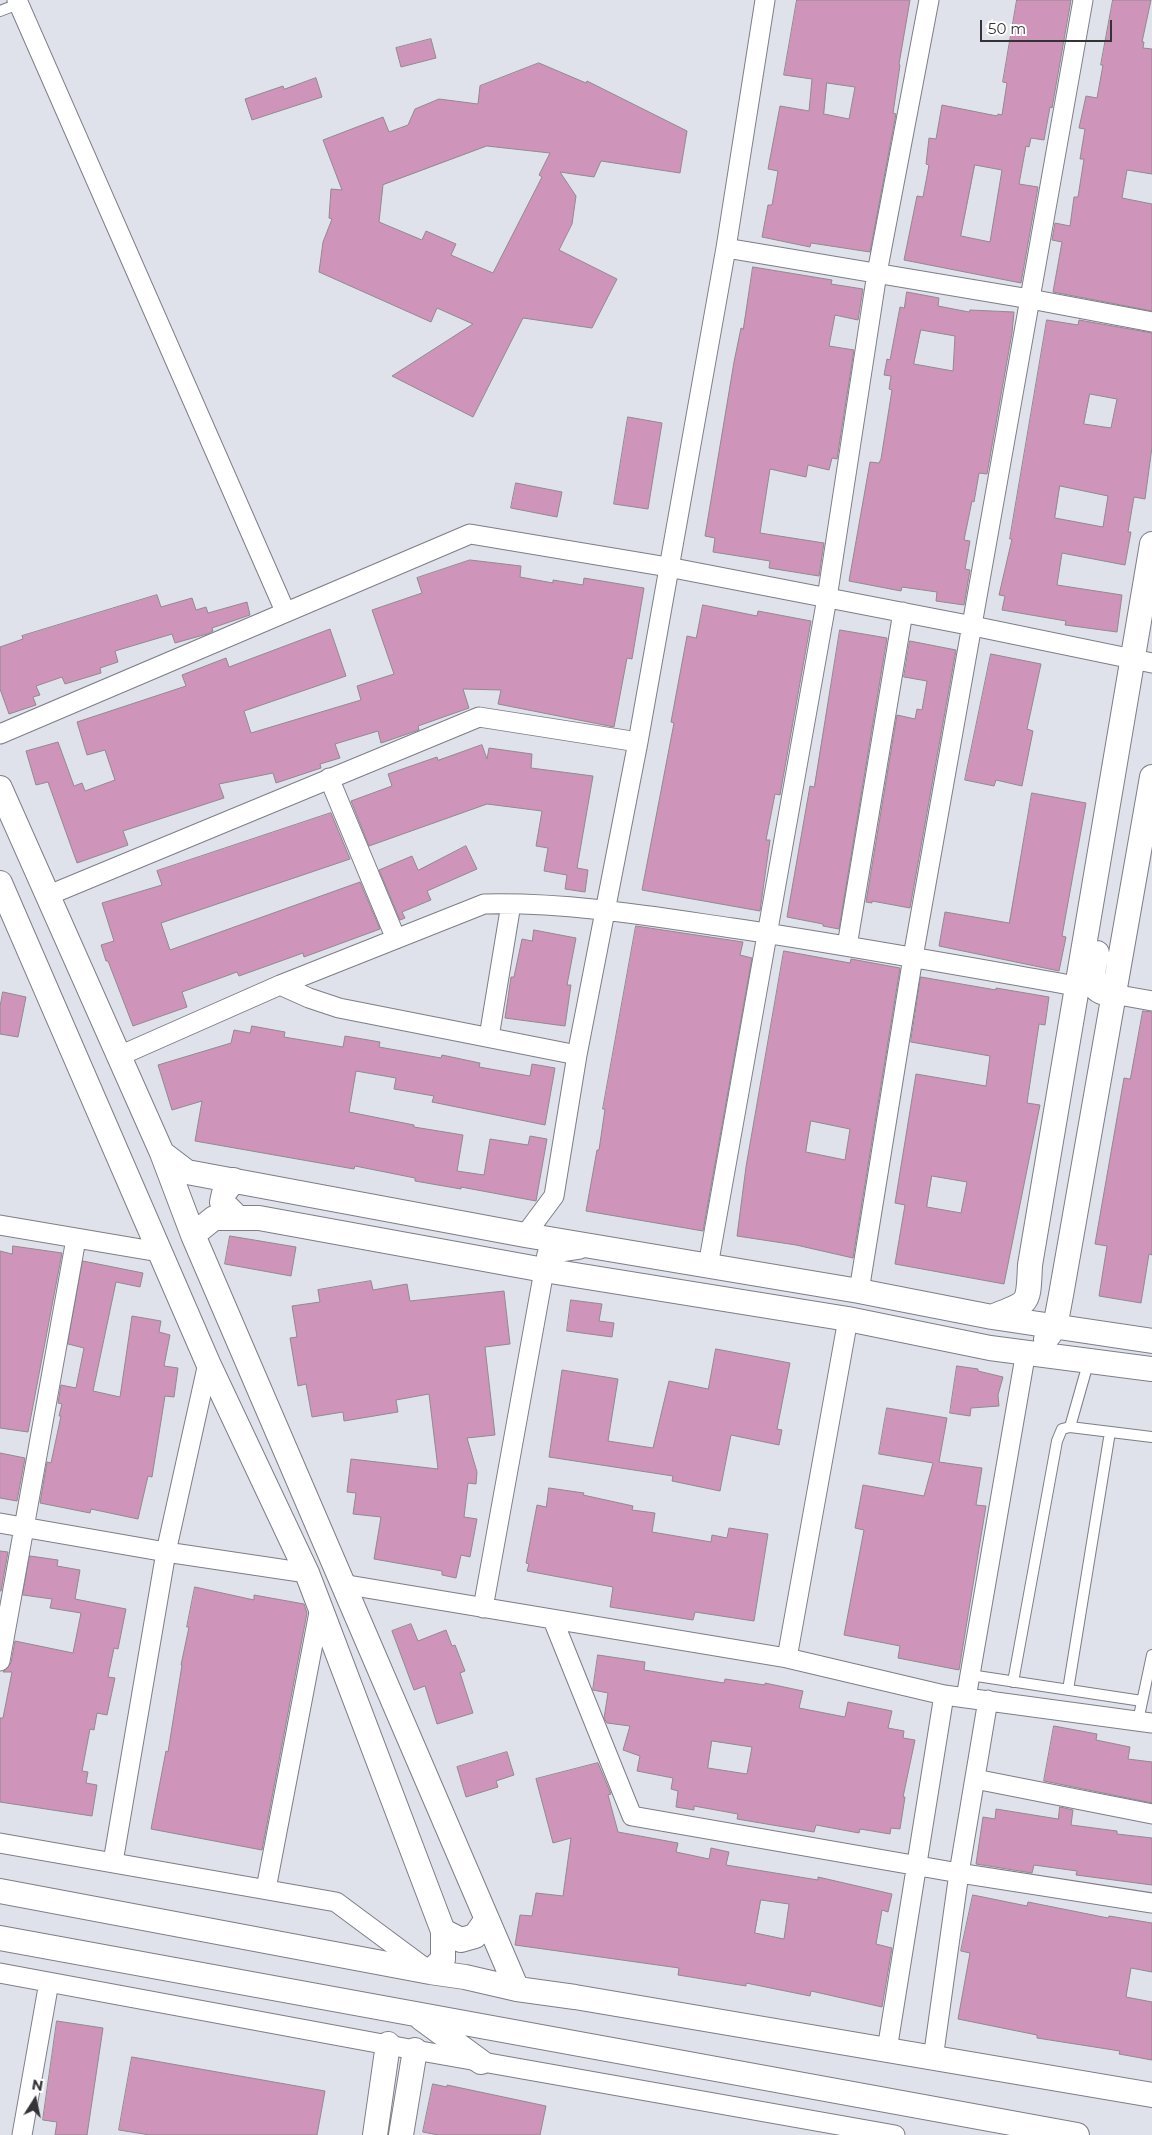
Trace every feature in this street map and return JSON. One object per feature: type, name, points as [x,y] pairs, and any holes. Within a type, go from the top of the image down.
[{"type":"street","points":[[525,1235],[554,1196],[577,1055],[638,742],[726,248],[765,0]]},
{"type":"street","points":[[708,1266],[827,598],[877,274],[929,0]]},
{"type":"street","points":[[859,1291],[913,957],[1084,0]]},
{"type":"street","points":[[18,2],[285,611]]},
{"type":"street","points":[[726,248],[1030,299],[1152,322]]},
{"type":"street","points":[[0,734],[285,611],[470,534],[668,567],[903,612],[1142,661]]},
{"type":"street","points":[[992,1317],[1023,1305],[1029,1295],[1030,1265],[1076,986],[1093,892],[1142,661],[1152,544]]},
{"type":"street","points":[[847,946],[903,612]]},
{"type":"street","points":[[49,895],[480,717],[638,742]]},
{"type":"street","points":[[990,1348],[1045,1340],[1054,1327],[1152,777]]},
{"type":"street","points":[[329,778],[396,938]]},
{"type":"street","points":[[0,788],[49,895],[117,1056],[162,1153],[193,1235],[517,1989]]},
{"type":"street","points":[[1093,892],[1100,934],[1092,978],[1096,988],[1102,994],[1113,994],[1152,1001]]},
{"type":"street","points":[[3,897],[208,1363],[307,1573],[443,1930],[443,1959],[430,1972]]},
{"type":"street","points":[[117,1056],[280,985],[484,904],[606,909],[847,946],[1076,986]]},
{"type":"street","points":[[489,1037],[511,904]]},
{"type":"street","points":[[280,985],[309,998],[339,1008],[577,1055]]},
{"type":"street","points":[[162,1153],[187,1172],[525,1235],[859,1291],[992,1317],[1152,1341]]},
{"type":"street","points":[[234,1180],[224,1193],[222,1202],[238,1218]]},
{"type":"street","points":[[193,1235],[214,1218],[259,1218],[544,1270],[848,1319],[990,1348],[1152,1369]]},
{"type":"street","points":[[0,1225],[160,1252]]},
{"type":"street","points":[[0,1661],[76,1238]]},
{"type":"street","points":[[483,1608],[547,1254],[596,1247]]},
{"type":"street","points":[[1030,1265],[1038,1273],[1053,1277],[1065,1270]]},
{"type":"street","points":[[787,1658],[848,1319]]},
{"type":"street","points":[[966,1698],[1026,1352]]},
{"type":"street","points":[[113,1862],[166,1552],[208,1363]]},
{"type":"street","points":[[0,1523],[166,1552],[307,1573]]},
{"type":"street","points":[[342,1584],[787,1658],[944,1695],[1145,1722]]},
{"type":"street","points":[[266,1890],[320,1607]]},
{"type":"street","points":[[554,1620],[632,1816],[959,1873],[1152,1903]]},
{"type":"street","points":[[886,2050],[944,1695]]},
{"type":"street","points":[[933,2059],[959,1873],[988,1700]]},
{"type":"street","points":[[975,1779],[1152,1814]]},
{"type":"street","points":[[0,1843],[336,1902],[430,1972]]},
{"type":"street","points":[[0,1891],[430,1972],[465,1976],[517,1989],[575,1997],[1152,2095]]},
{"type":"street","points":[[443,1930],[461,1940],[475,1936],[487,1919]]},
{"type":"street","points":[[0,1938],[1077,2135]]},
{"type":"street","points":[[0,1973],[481,2062],[895,2135]]},
{"type":"street","points":[[22,2135],[48,1982]]},
{"type":"street","points":[[416,2014],[481,2062]]},
{"type":"street","points":[[375,2135],[388,2044]]},
{"type":"street","points":[[401,2135],[416,2050]]},
{"type":"lane","points":[[0,11],[18,2]]},
{"type":"lane","points":[[1070,1427],[1089,1360]]},
{"type":"lane","points":[[1013,1682],[1057,1441],[1062,1429],[1070,1427],[1152,1437]]},
{"type":"lane","points":[[1068,1690],[1110,1432]]},
{"type":"lane","points":[[1145,1722],[1142,1701],[1152,1655]]},
{"type":"lane","points":[[970,1675],[1142,1701]]},
{"type":"building","points":[[797,0],[910,0],[899,64],[893,113],[896,114],[870,252],[811,243],[810,247],[762,237],[768,205],[772,205],[778,171],[768,169],[780,106],[809,111],[812,79],[784,75]],"holes":[[[827,83],[855,87],[849,119],[824,114]]]},
{"type":"building","points":[[1017,0],[1071,0],[1052,108],[1050,107],[1044,140],[1031,138],[1029,147],[1026,146],[1019,184],[1038,187],[1021,283],[904,260],[917,196],[923,197],[929,165],[926,164],[929,138],[936,139],[942,105],[997,116],[998,114],[1002,115],[1007,83],[1003,82]],"holes":[[[975,165],[1002,170],[990,242],[961,236]]]},
{"type":"building","points":[[1113,0],[1151,0],[1142,42],[1144,42],[1143,48],[1152,49],[1152,174],[1127,170],[1122,198],[1152,204],[1152,311],[1053,292],[1062,242],[1052,240],[1055,223],[1070,226],[1074,197],[1078,197],[1084,159],[1080,159],[1085,129],[1079,128],[1086,96],[1097,98]]},
{"type":"building","points":[[431,39],[436,58],[401,67],[396,48]]},
{"type":"building","points":[[539,63],[586,83],[587,81],[687,131],[680,173],[601,161],[594,177],[560,172],[576,196],[572,224],[559,250],[617,279],[592,328],[523,318],[473,417],[392,376],[473,324],[437,308],[431,322],[319,272],[323,242],[332,219],[329,218],[331,189],[342,190],[323,140],[383,117],[389,132],[408,125],[415,109],[439,99],[478,104],[480,86]],"holes":[[[487,146],[550,153],[539,175],[542,177],[493,273],[451,255],[456,244],[426,231],[422,240],[379,222],[383,185]]]},
{"type":"building","points":[[316,78],[322,97],[252,120],[245,99],[283,86],[284,89]]},
{"type":"building","points":[[753,267],[832,280],[831,284],[863,289],[858,320],[835,315],[829,346],[854,350],[837,459],[832,458],[829,470],[808,465],[806,477],[770,469],[760,533],[824,543],[819,576],[769,568],[770,561],[713,552],[715,538],[705,536],[734,362],[741,328],[743,329]]},
{"type":"building","points":[[907,292],[939,298],[938,306],[969,312],[970,310],[1014,312],[987,474],[979,473],[964,540],[970,541],[965,569],[970,570],[964,605],[936,601],[937,592],[902,587],[901,591],[849,581],[870,462],[879,463],[881,459],[892,390],[889,389],[891,376],[884,375],[887,359],[890,360],[900,307],[904,308]],"holes":[[[921,330],[955,336],[953,371],[914,364]]]},
{"type":"building","points":[[1047,320],[1078,325],[1079,320],[1152,333],[1152,447],[1145,499],[1134,497],[1128,532],[1131,532],[1125,565],[1062,553],[1057,585],[1122,595],[1117,632],[1065,625],[1066,621],[1002,610],[1005,596],[999,595],[1012,539],[1010,539]],"holes":[[[1090,394],[1117,399],[1111,428],[1084,424]],[[1060,486],[1108,496],[1103,527],[1055,518]]]},
{"type":"building","points":[[628,417],[662,423],[648,509],[614,504]]},
{"type":"building","points":[[516,483],[562,492],[557,517],[511,508]]},
{"type":"building","points":[[470,560],[521,566],[520,577],[553,583],[553,580],[583,585],[584,578],[644,588],[632,659],[627,658],[614,727],[498,704],[501,690],[463,689],[469,708],[418,726],[419,730],[381,743],[378,731],[335,744],[340,758],[320,764],[321,768],[276,783],[273,773],[219,784],[224,798],[123,831],[128,845],[77,863],[48,782],[36,785],[26,751],[58,742],[74,786],[82,783],[85,791],[115,780],[105,750],[87,755],[77,722],[186,686],[182,675],[226,658],[229,667],[330,629],[346,676],[244,711],[251,733],[361,700],[357,686],[394,674],[372,610],[422,593],[417,578]]},
{"type":"building","points":[[157,595],[161,607],[192,598],[196,610],[206,607],[208,613],[247,602],[250,615],[212,628],[213,631],[207,634],[175,643],[172,634],[115,651],[118,662],[100,668],[101,673],[65,684],[62,677],[36,686],[40,695],[33,697],[36,705],[9,714],[0,689],[0,647],[23,639],[22,636]]},
{"type":"building","points":[[703,605],[757,616],[758,611],[811,621],[780,795],[775,794],[766,840],[770,840],[760,911],[642,890],[674,723],[671,722],[687,636],[696,638]]},
{"type":"building","points":[[840,630],[887,638],[839,929],[787,917],[810,786],[814,787]]},
{"type":"building","points":[[910,641],[956,650],[910,908],[872,901],[872,903],[866,902],[897,715],[915,719],[917,709],[922,710],[927,681],[904,677]]},
{"type":"building","points":[[991,654],[1041,664],[1027,729],[1033,731],[1022,786],[996,780],[994,786],[965,780]]},
{"type":"building","points":[[482,745],[487,759],[489,748],[532,754],[531,768],[593,776],[577,868],[588,870],[585,892],[565,889],[567,875],[544,871],[548,848],[536,846],[542,811],[487,804],[369,846],[351,801],[392,786],[388,774],[437,757],[438,760]]},
{"type":"building","points":[[1032,793],[1086,803],[1062,936],[1066,937],[1059,971],[939,946],[945,912],[1009,923]]},
{"type":"building","points":[[331,813],[350,859],[161,923],[170,950],[360,882],[380,929],[304,957],[303,953],[239,976],[237,972],[182,992],[187,1007],[133,1026],[101,945],[114,941],[102,903],[162,885],[157,871]]},
{"type":"building","points":[[466,846],[477,869],[427,891],[431,900],[402,912],[405,918],[400,920],[379,870],[412,856],[418,870]]},
{"type":"building","points":[[636,926],[743,942],[740,955],[752,958],[703,1231],[586,1211],[597,1150],[599,1150],[605,1109],[603,1109]]},
{"type":"building","points":[[534,930],[576,938],[567,985],[571,985],[565,1026],[505,1018],[511,977],[514,977],[522,939],[532,941]]},
{"type":"building","points":[[784,951],[850,963],[851,959],[900,968],[853,1258],[796,1245],[737,1236],[746,1167]],"holes":[[[811,1121],[850,1129],[845,1160],[806,1152]]]},
{"type":"building","points":[[921,977],[1049,997],[1045,1025],[1039,1024],[1027,1103],[1040,1105],[1004,1284],[895,1264],[905,1205],[895,1203],[916,1074],[986,1086],[990,1056],[911,1042]],"holes":[[[932,1176],[967,1182],[961,1213],[927,1207]]]},
{"type":"building","points":[[3,992],[26,997],[18,1037],[0,1034],[0,1007]]},
{"type":"building","points":[[1143,1011],[1152,1012],[1152,1255],[1149,1254],[1141,1303],[1099,1296],[1107,1246],[1095,1244],[1124,1078],[1130,1079]]},
{"type":"building","points":[[252,1026],[285,1032],[284,1037],[343,1047],[345,1036],[380,1042],[379,1047],[441,1058],[442,1055],[480,1063],[479,1067],[530,1076],[532,1064],[555,1068],[545,1125],[432,1102],[434,1096],[394,1089],[396,1078],[356,1071],[349,1112],[414,1125],[414,1127],[463,1135],[457,1171],[484,1175],[490,1139],[528,1145],[530,1136],[547,1139],[536,1201],[461,1187],[461,1189],[415,1181],[415,1178],[355,1166],[354,1169],[195,1141],[202,1101],[172,1110],[158,1065],[231,1043],[234,1030],[250,1033]]},
{"type":"building","points":[[230,1236],[296,1247],[291,1276],[225,1264]]},
{"type":"building","points":[[13,1246],[62,1253],[28,1432],[0,1428],[0,1251],[12,1254]]},
{"type":"building","points":[[83,1261],[143,1273],[140,1287],[116,1282],[93,1391],[120,1397],[132,1316],[161,1321],[159,1332],[170,1335],[164,1366],[178,1368],[174,1397],[165,1396],[152,1477],[148,1476],[138,1519],[91,1509],[90,1513],[40,1503],[47,1462],[51,1463],[61,1416],[59,1416],[62,1404],[58,1403],[61,1385],[76,1388],[84,1348],[68,1344]]},
{"type":"building","points":[[371,1281],[373,1290],[407,1284],[410,1301],[504,1291],[510,1344],[485,1347],[495,1435],[467,1438],[477,1472],[476,1484],[468,1483],[464,1517],[477,1519],[470,1557],[461,1555],[456,1578],[442,1575],[442,1571],[374,1559],[381,1517],[353,1514],[356,1493],[347,1492],[351,1459],[438,1469],[429,1394],[396,1400],[398,1412],[344,1421],[343,1412],[312,1417],[306,1384],[298,1386],[290,1338],[297,1337],[292,1306],[320,1302],[318,1290]]},
{"type":"building","points":[[571,1300],[602,1304],[599,1321],[614,1323],[612,1337],[567,1331]]},
{"type":"building","points":[[716,1349],[790,1363],[777,1429],[782,1430],[779,1445],[731,1435],[720,1491],[672,1481],[673,1476],[549,1457],[562,1370],[618,1379],[608,1441],[653,1448],[669,1381],[708,1389]]},
{"type":"building","points":[[957,1366],[978,1369],[978,1371],[1003,1377],[998,1395],[999,1406],[971,1408],[970,1416],[950,1413]]},
{"type":"building","points":[[887,1408],[947,1418],[939,1462],[982,1468],[976,1505],[986,1506],[959,1670],[898,1658],[900,1646],[844,1635],[864,1530],[855,1528],[863,1485],[924,1496],[933,1463],[879,1454]]},
{"type":"building","points":[[0,1453],[25,1458],[17,1501],[0,1498]]},
{"type":"building","points":[[549,1488],[584,1493],[583,1495],[633,1506],[632,1510],[655,1513],[652,1532],[711,1542],[712,1535],[727,1538],[729,1528],[768,1534],[754,1621],[695,1612],[693,1620],[610,1607],[613,1587],[527,1571],[529,1564],[526,1563],[537,1505],[546,1507]]},
{"type":"building","points":[[0,1551],[8,1552],[1,1591],[0,1591]]},
{"type":"building","points":[[30,1556],[58,1560],[57,1566],[80,1570],[75,1599],[126,1609],[118,1649],[114,1648],[108,1677],[115,1678],[107,1715],[97,1713],[94,1730],[90,1729],[82,1771],[88,1772],[86,1783],[97,1785],[92,1816],[0,1802],[0,1718],[3,1718],[12,1672],[3,1672],[11,1663],[15,1641],[73,1653],[81,1613],[50,1608],[52,1599],[23,1595]]},
{"type":"building","points":[[195,1587],[254,1600],[254,1595],[304,1604],[307,1613],[262,1850],[151,1829],[166,1751],[168,1752]]},
{"type":"building","points":[[411,1624],[418,1641],[446,1630],[452,1646],[455,1645],[465,1671],[460,1673],[473,1713],[437,1724],[425,1686],[414,1690],[392,1631]]},
{"type":"building","points":[[598,1655],[645,1662],[644,1670],[724,1683],[725,1679],[765,1685],[765,1683],[803,1691],[799,1708],[845,1717],[848,1702],[892,1711],[888,1728],[904,1731],[903,1738],[915,1740],[903,1797],[905,1797],[900,1829],[891,1828],[890,1834],[860,1829],[859,1833],[816,1825],[814,1832],[737,1819],[738,1814],[694,1806],[694,1810],[676,1807],[678,1791],[671,1789],[673,1778],[637,1771],[640,1756],[623,1750],[630,1726],[607,1723],[604,1718],[608,1693],[593,1690]],"holes":[[[712,1741],[752,1747],[747,1774],[708,1768]]]},
{"type":"building","points":[[1054,1726],[1097,1734],[1096,1740],[1130,1747],[1128,1759],[1152,1762],[1152,1803],[1044,1781]]},
{"type":"building","points":[[507,1752],[514,1775],[496,1781],[498,1787],[466,1797],[457,1767]]},
{"type":"building","points":[[598,1763],[611,1794],[608,1795],[618,1832],[678,1843],[676,1852],[709,1859],[711,1848],[729,1852],[726,1865],[818,1880],[818,1877],[892,1894],[888,1912],[882,1910],[876,1944],[892,1948],[882,2007],[811,1991],[810,1996],[746,1983],[746,1986],[678,1975],[679,1968],[515,1945],[520,1915],[532,1916],[536,1893],[563,1896],[571,1838],[553,1843],[536,1779]],"holes":[[[761,1900],[789,1904],[784,1939],[755,1933]]]},
{"type":"building","points":[[1060,1807],[1073,1810],[1071,1825],[1117,1831],[1117,1834],[1152,1838],[1152,1885],[1076,1875],[1077,1871],[1034,1865],[1032,1873],[976,1864],[983,1817],[995,1819],[996,1809],[1058,1819]]},
{"type":"building","points":[[973,1895],[1027,1906],[1028,1902],[1108,1918],[1109,1916],[1152,1923],[1152,1972],[1131,1968],[1126,1997],[1152,2002],[1152,2060],[1119,2054],[1120,2051],[1037,2038],[1037,2035],[958,2019],[970,1953],[961,1951]]},
{"type":"building","points":[[57,2021],[103,2028],[87,2135],[55,2135],[57,2122],[43,2120]]},
{"type":"building","points":[[132,2057],[325,2091],[317,2135],[150,2135],[119,2130]]},
{"type":"building","points":[[433,2084],[447,2087],[447,2085],[546,2106],[540,2135],[438,2135],[423,2132]]}]
